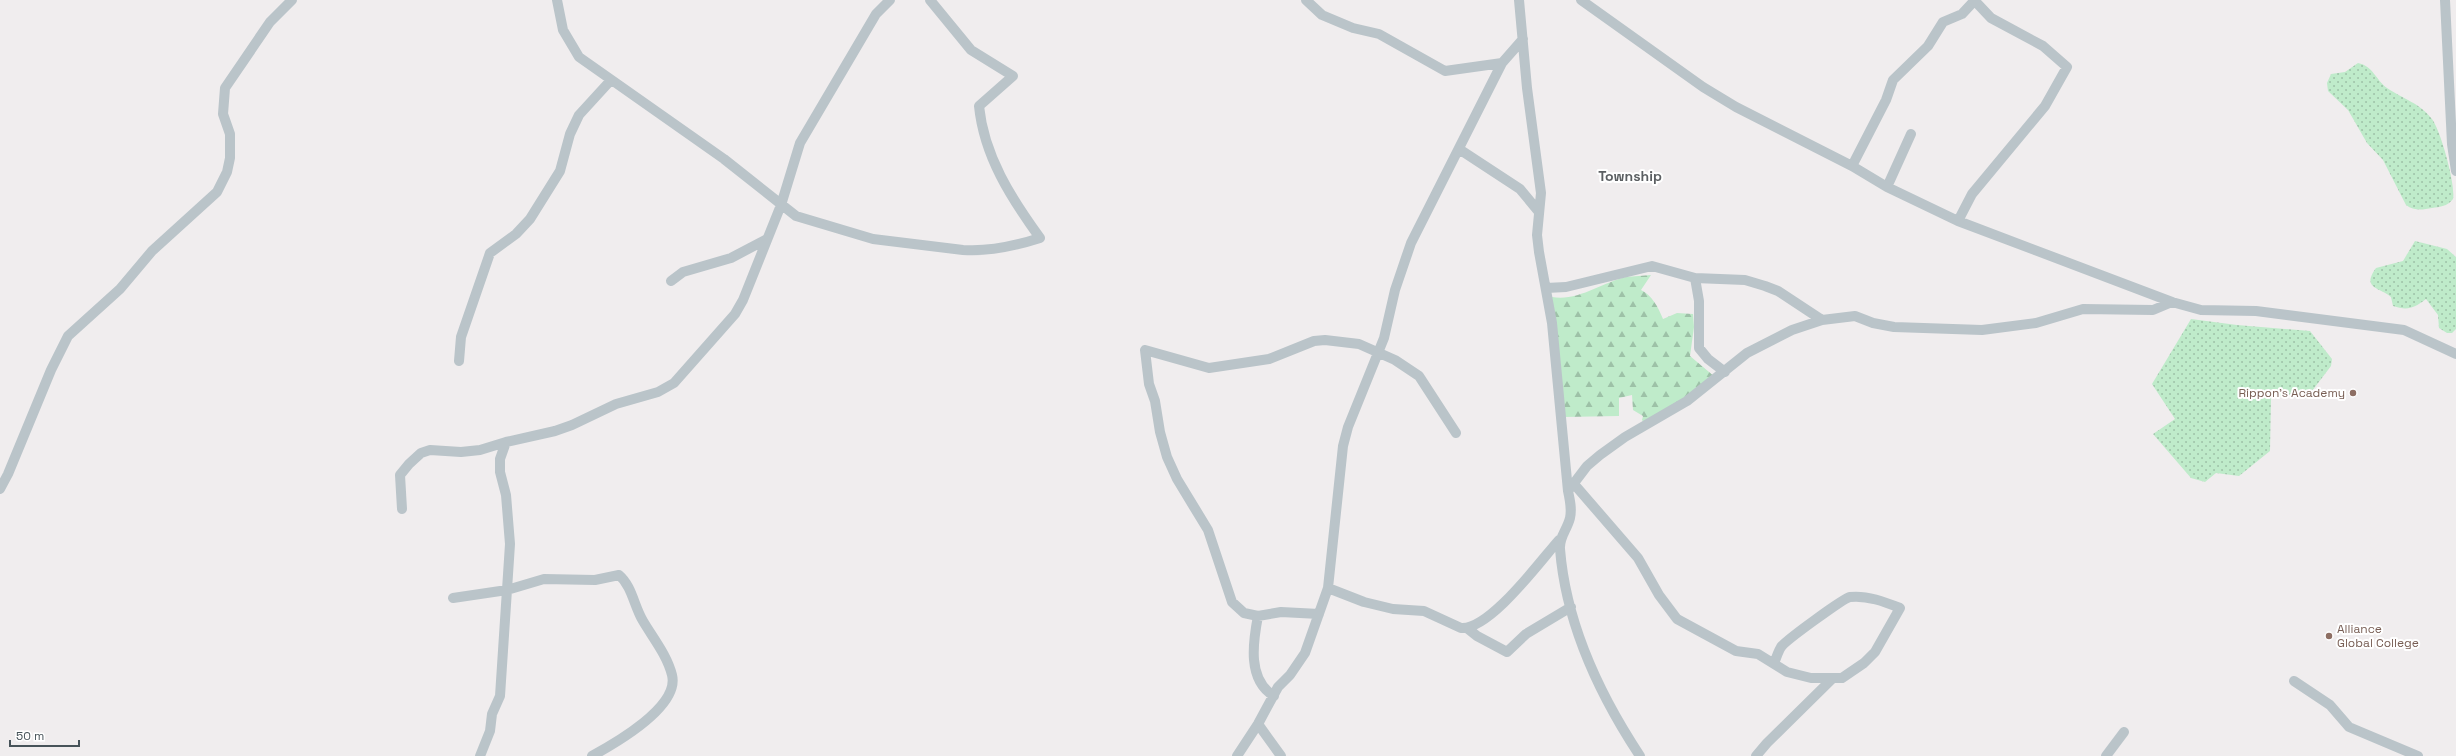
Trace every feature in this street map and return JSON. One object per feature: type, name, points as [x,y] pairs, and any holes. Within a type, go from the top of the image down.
[{"type":"street","points":[[0,489],[8,474],[51,370],[68,336],[120,289],[152,251],[217,192],[227,172],[230,158],[230,134],[223,114],[225,88],[270,22],[292,0]]},
{"type":"street","points":[[557,0],[563,30],[575,53],[730,164],[781,205],[802,218],[873,239],[976,251],[1012,246],[1040,238],[1013,198],[992,158],[980,121],[979,106],[1013,76],[971,50],[930,0]]},
{"type":"street","points":[[402,509],[400,475],[421,453],[435,449],[461,452],[480,450],[572,425],[609,407],[658,392],[674,383],[739,308],[781,205],[800,143],[876,14],[890,0]]},
{"type":"street","points":[[1306,0],[1322,15],[1353,28],[1379,34],[1445,71],[1502,63]]},
{"type":"street","points":[[1328,588],[1364,602],[1385,607],[1424,611],[1461,628],[1467,628],[1493,613],[1526,581],[1559,540],[1570,517],[1572,510],[1571,488],[1552,323],[1537,235],[1541,193],[1519,0]]},
{"type":"street","points":[[1581,0],[1703,87],[1736,107],[1852,166],[1887,188],[1958,221],[2172,302],[2201,310],[2256,311],[2404,330],[2456,354]]},
{"type":"street","points":[[1852,166],[1886,100],[1893,80],[1928,46],[1943,22],[1962,14],[1975,0],[1991,18],[2043,46],[2067,67],[2045,106],[1972,194],[1958,221]]},
{"type":"street","points":[[2445,0],[2452,144],[2456,171]]},
{"type":"street","points":[[1237,756],[1274,696],[1304,653],[1328,588],[1343,446],[1348,427],[1384,338],[1402,266],[1411,243],[1502,63],[1523,39]]},
{"type":"street","points":[[459,361],[461,337],[490,253],[516,234],[530,219],[560,171],[570,134],[579,115],[611,80]]},
{"type":"street","points":[[1887,188],[1911,134]]},
{"type":"street","points":[[1459,149],[1520,189],[1540,212]]},
{"type":"street","points":[[670,281],[683,272],[731,258],[767,239]]},
{"type":"street","points":[[1546,288],[1566,287],[1652,266],[1695,278],[1745,280],[1765,286],[1778,291],[1822,320]]},
{"type":"street","points":[[1695,278],[1699,301],[1699,348],[1708,358],[1725,372]]},
{"type":"street","points":[[1571,488],[1587,466],[1600,455],[1625,437],[1687,401],[1747,353],[1792,330],[1822,320],[1855,316],[1873,323],[1894,327],[1982,330],[2036,323],[2084,309],[2153,310],[2172,302]]},
{"type":"street","points":[[1319,614],[1281,612],[1258,616],[1244,613],[1232,602],[1208,530],[1167,457],[1160,432],[1155,401],[1149,384],[1144,350],[1209,368],[1269,359],[1314,341],[1325,340],[1359,344],[1379,352],[1419,376],[1456,433]]},
{"type":"street","points":[[480,756],[490,731],[492,714],[500,696],[510,544],[506,495],[500,472],[500,459],[506,442]]},
{"type":"street","points":[[1571,488],[1634,552],[1659,595],[1677,619],[1736,651],[1758,654],[1774,664],[1800,676],[1832,679],[1842,678],[1864,663],[1875,652],[1900,608],[1879,600],[1857,597],[1842,599],[1826,614],[1789,638],[1781,647],[1774,664]]},
{"type":"street","points":[[1559,540],[1562,569],[1571,607],[1588,663],[1618,723],[1640,756]]},
{"type":"street","points":[[453,598],[507,590],[544,579],[595,580],[619,575],[625,580],[641,619],[667,661],[672,676],[672,683],[659,707],[640,727],[592,756]]},
{"type":"street","points":[[1467,628],[1477,636],[1507,652],[1526,634],[1571,607]]},
{"type":"street","points":[[1258,616],[1254,646],[1257,674],[1262,685],[1274,696]]},
{"type":"street","points":[[1756,756],[1814,695],[1832,679]]},
{"type":"street","points":[[2294,681],[2330,706],[2349,727],[2418,756]]},
{"type":"street","points":[[1258,724],[1281,756]]},
{"type":"street","points":[[2106,756],[2124,732]]},
{"type":"green space","points":[[2358,63],[2371,70],[2387,88],[2417,105],[2432,119],[2436,125],[2450,171],[2452,183],[2453,199],[2446,205],[2421,210],[2406,205],[2383,160],[2367,143],[2348,110],[2328,91],[2327,83],[2331,74],[2345,72]]},
{"type":"green space","points":[[2415,241],[2447,249],[2456,257],[2456,329],[2452,333],[2447,333],[2439,328],[2438,315],[2426,299],[2411,308],[2398,308],[2393,306],[2391,297],[2371,284],[2370,280],[2376,268],[2403,261]]},
{"type":"green space","points":[[1651,275],[1641,290],[1651,298],[1657,306],[1663,319],[1677,313],[1693,314],[1694,327],[1690,356],[1715,377],[1647,427],[1642,420],[1643,416],[1633,410],[1632,395],[1619,398],[1619,416],[1564,417],[1552,297],[1571,297],[1626,277]]},
{"type":"green space","points":[[2191,319],[2237,325],[2310,331],[2332,359],[2331,366],[2312,391],[2271,398],[2270,451],[2239,476],[2216,473],[2205,482],[2191,478],[2153,434],[2175,419],[2152,384]]},
{"type":"place","name":"Rippon's Academy","points":[[2353,393]]},
{"type":"place","name":"Alliance Global College","points":[[2329,636]]},
{"type":"district","name":"Township","points":[[1630,176]]}]
